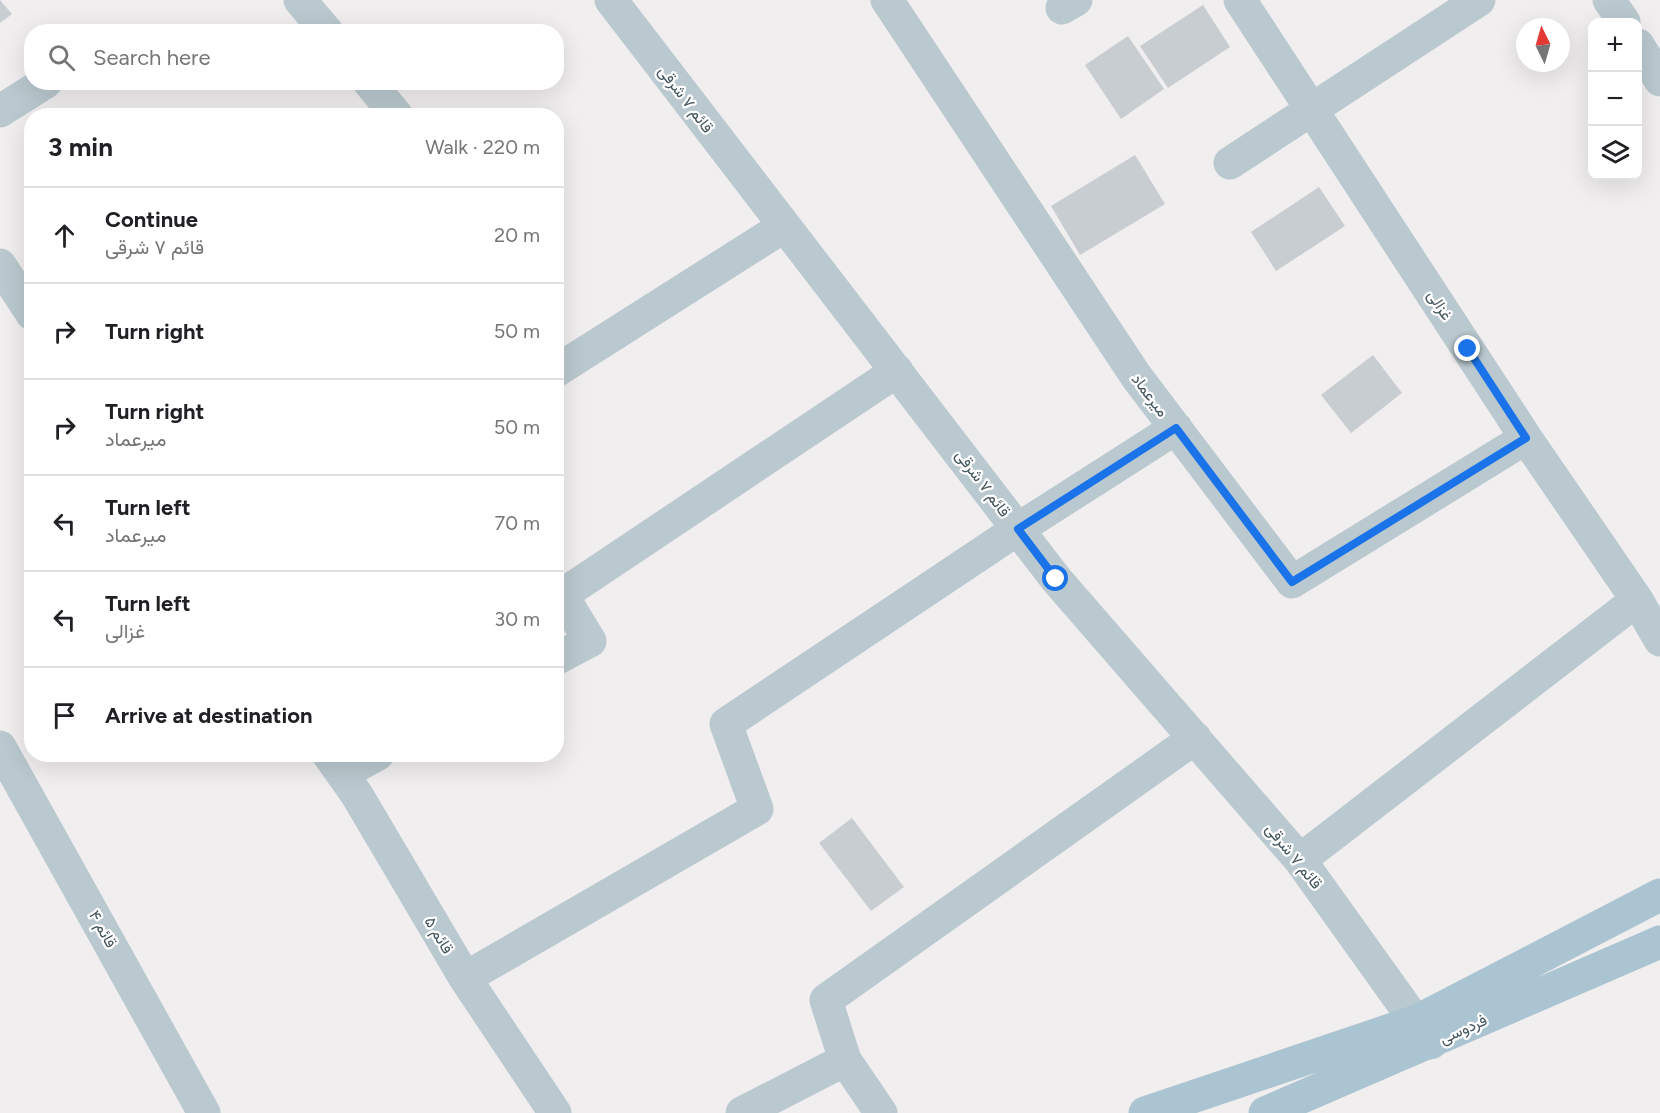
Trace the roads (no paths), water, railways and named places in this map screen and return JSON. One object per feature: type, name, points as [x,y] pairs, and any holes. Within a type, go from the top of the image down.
[{"type":"main road","points":[[1145,1113],[1424,1032],[1660,895]]},
{"type":"main road","name":"فردوسی","points":[[1265,1113],[1424,1032],[1660,942]]},
{"type":"street","points":[[300,0],[320,24]]},
{"type":"street","name":"قائم ۷ شرقی","points":[[611,0],[783,227],[897,370],[1056,579],[1300,861],[1424,1032]]},
{"type":"street","name":"میرعماد","points":[[887,0],[1136,376],[1292,582],[1526,438]]},
{"type":"street","name":"غزالی","points":[[1240,0],[1526,438],[1637,600],[1660,640]]},
{"type":"street","points":[[1230,164],[1311,108],[1479,0]]},
{"type":"street","points":[[1609,0],[1620,18]]},
{"type":"street","points":[[1642,51],[1660,80]]},
{"type":"street","points":[[0,111],[33,90]]},
{"type":"street","points":[[376,90],[390,108]]},
{"type":"street","points":[[564,366],[783,227]]},
{"type":"street","points":[[0,265],[24,302]]},
{"type":"street","points":[[564,594],[897,370]]},
{"type":"street","points":[[465,978],[757,809],[726,724],[1018,529],[1176,428]]},
{"type":"street","points":[[564,598],[590,641],[564,655]]},
{"type":"street","points":[[1300,861],[1637,600]]},
{"type":"street","points":[[881,1113],[845,1060],[826,1000],[1195,738]]},
{"type":"street","name":"قائم ۴","points":[[0,747],[204,1113]]},
{"type":"street","name":"قائم ۵","points":[[335,764],[465,978],[555,1113]]},
{"type":"street","points":[[742,1113],[845,1060]]}]
